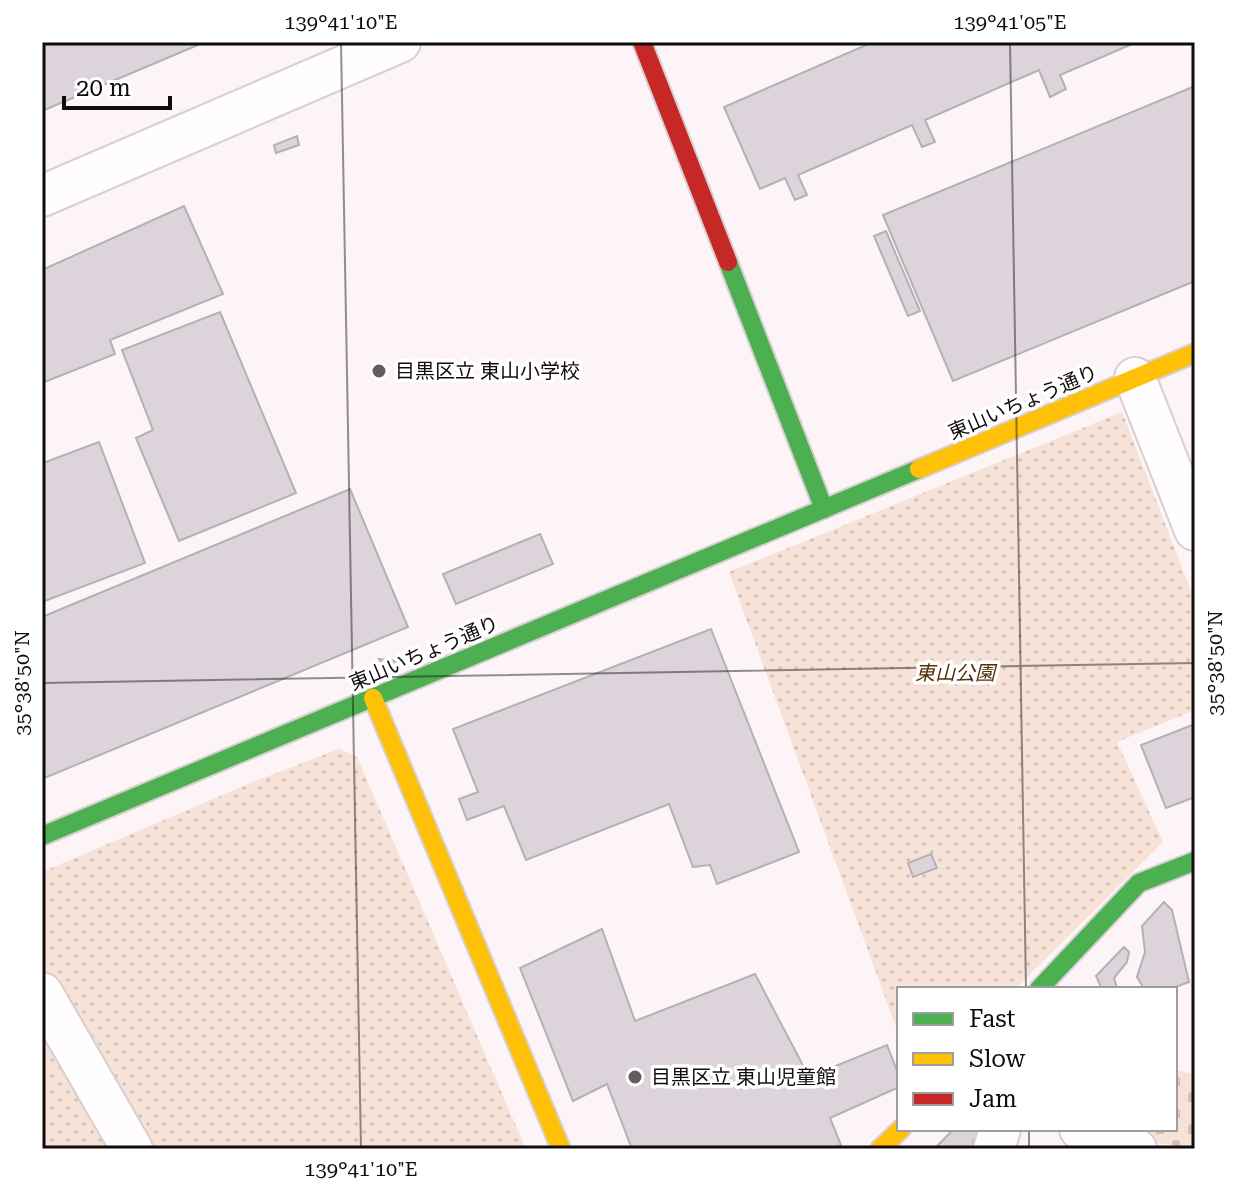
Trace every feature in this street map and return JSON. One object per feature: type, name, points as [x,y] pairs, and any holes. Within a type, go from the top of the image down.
[{"type":"street","points":[[42,196],[400,42]]},
{"type":"street","points":[[642,42],[824,509]]},
{"type":"street","name":"東山いちょう通り","points":[[42,836],[1195,353]]},
{"type":"street","points":[[1135,378],[1195,530]]},
{"type":"street","points":[[373,698],[561,1149]]},
{"type":"street","points":[[1041,987],[1139,883],[1195,862]]},
{"type":"street","points":[[42,993],[132,1149]]},
{"type":"street","points":[[880,1149],[899,1131]]},
{"type":"street","points":[[1086,1131],[1136,1149]]},
{"type":"green space","name":"東山公園","points":[[1122,412],[1195,601],[1195,710],[1117,742],[1163,842],[1017,987],[897,987],[897,1030],[729,572]]},
{"type":"green space","points":[[339,749],[357,757],[526,1149],[42,1149],[42,872]]},
{"type":"green space","points":[[1177,1070],[1195,1074],[1195,1149],[1121,1137],[1121,1131],[1177,1131]]},
{"type":"building","points":[[42,42],[205,42],[42,111]]},
{"type":"building","points":[[873,42],[1137,42],[1060,75],[1066,89],[1050,97],[1039,70],[925,120],[935,142],[922,147],[912,125],[798,175],[807,195],[795,200],[785,178],[760,189],[724,107]]},
{"type":"building","points":[[1195,86],[1195,281],[953,381],[883,215]]},
{"type":"building","points":[[297,136],[299,145],[276,153],[274,145]]},
{"type":"building","points":[[184,206],[223,294],[110,340],[115,354],[42,383],[42,270]]},
{"type":"building","points":[[886,231],[920,311],[908,316],[874,236]]},
{"type":"building","points":[[220,312],[296,493],[179,541],[136,438],[153,430],[122,350]]},
{"type":"building","points":[[99,442],[145,563],[42,602],[42,460],[43,463]]},
{"type":"building","points":[[350,489],[408,627],[42,779],[42,617]]},
{"type":"building","points":[[540,534],[553,564],[456,604],[443,574]]},
{"type":"building","points":[[711,629],[799,852],[717,884],[710,865],[693,867],[669,804],[526,860],[504,806],[467,820],[459,799],[478,792],[453,729]]},
{"type":"building","points":[[379,659],[398,661],[384,667]]},
{"type":"building","points":[[1195,724],[1195,797],[1166,808],[1141,745]]},
{"type":"building","points":[[931,854],[937,868],[913,877],[908,863]]},
{"type":"building","points":[[1164,902],[1172,910],[1189,982],[1175,987],[1143,987],[1137,977],[1145,952],[1142,926]]},
{"type":"building","points":[[602,929],[635,1021],[755,974],[809,1077],[887,1045],[897,1071],[897,1088],[830,1118],[841,1145],[829,1149],[632,1149],[607,1084],[573,1101],[520,968]]},
{"type":"building","points":[[1124,947],[1129,952],[1127,962],[1114,978],[1117,987],[1101,987],[1096,976]]},
{"type":"building","points":[[952,1131],[981,1131],[973,1142],[974,1149],[937,1149]]},
{"type":"traffic: fast","points":[[728,262],[824,509]]},
{"type":"traffic: fast","points":[[42,836],[919,469]]},
{"type":"traffic: fast","points":[[1041,987],[1139,883],[1195,861]]},
{"type":"traffic: slow","points":[[919,469],[1195,353]]},
{"type":"traffic: slow","points":[[373,698],[561,1149]]},
{"type":"traffic: slow","points":[[880,1149],[899,1131]]},
{"type":"traffic: jam","points":[[642,42],[728,262]]},
{"type":"place","name":"目黒区立 東山小学校","points":[[379,371]]},
{"type":"place","name":"目黒区立 東山児童館","points":[[635,1077]]}]
